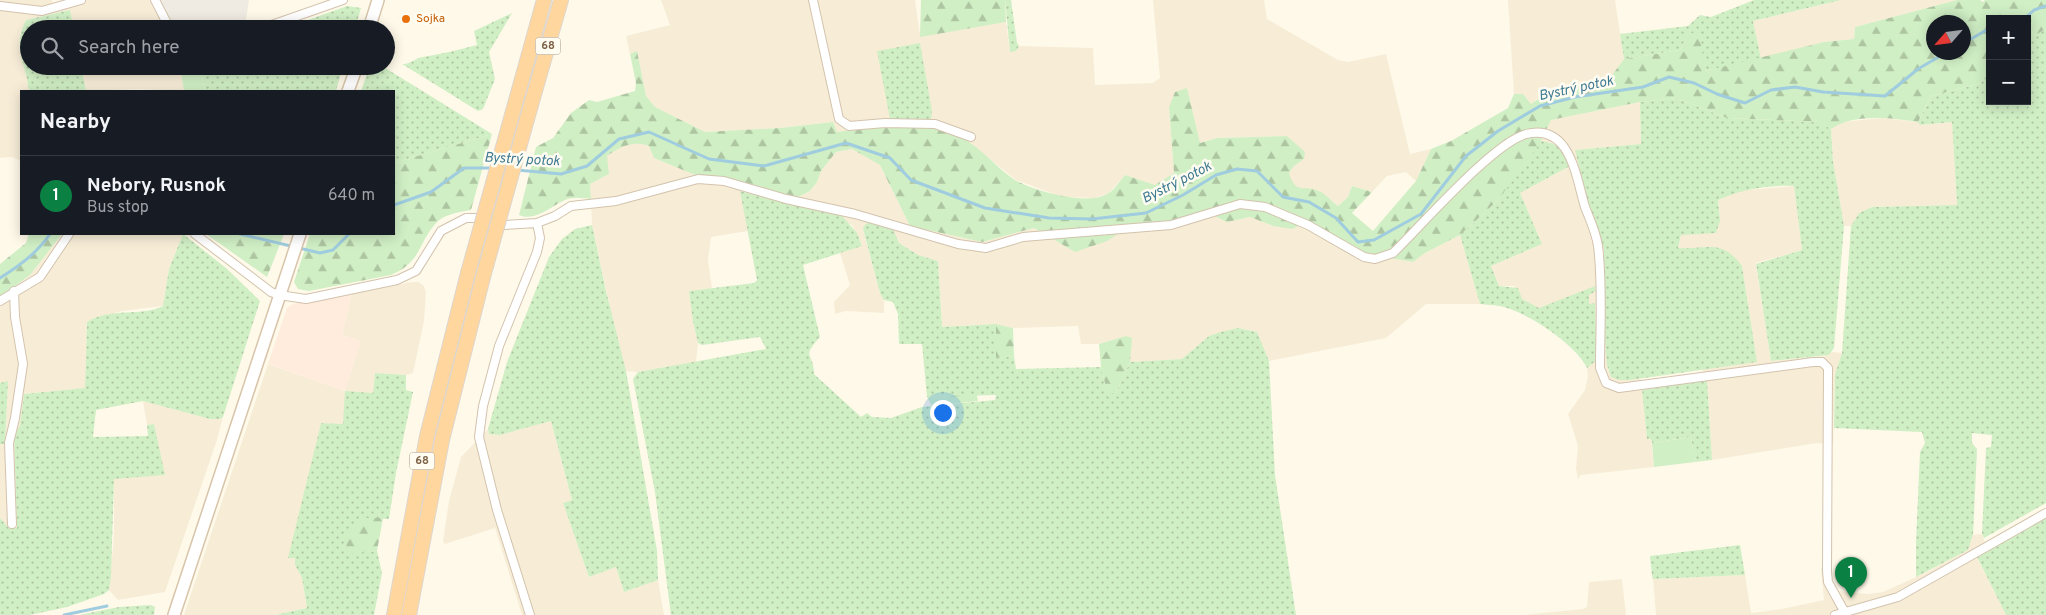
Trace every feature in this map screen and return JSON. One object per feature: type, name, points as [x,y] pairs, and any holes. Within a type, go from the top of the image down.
[{"type":"highway","name":"68","points":[[394,615],[427,436],[468,273],[544,0]]},
{"type":"highway","name":"68","points":[[409,615],[442,440],[483,277],[561,0]]},
{"type":"main road","points":[[372,20],[378,0]]},
{"type":"main road","points":[[348,90],[353,75]]},
{"type":"main road","points":[[174,615],[300,235]]},
{"type":"street","points":[[0,6],[42,11],[81,0]]},
{"type":"street","points":[[155,0],[165,20]]},
{"type":"street","points":[[286,20],[343,0]]},
{"type":"street","points":[[813,0],[839,119],[849,126],[885,123],[935,124],[970,137]]},
{"type":"street","points":[[196,235],[271,292],[306,299],[397,280],[409,275],[416,271],[424,262],[442,231],[466,218],[476,218],[504,226],[538,223],[556,216],[571,206],[616,201],[698,179],[724,181],[786,199],[855,214],[958,244],[986,248],[1023,236],[1171,225],[1240,204],[1265,207],[1308,225],[1364,257],[1374,259],[1394,253],[1496,150],[1526,134],[1543,134],[1556,140],[1573,160],[1596,237],[1600,368],[1606,383],[1619,388],[1813,362],[1822,362],[1828,368],[1826,571],[1831,588],[1844,611]]},
{"type":"street","points":[[530,615],[497,510],[479,437],[483,406],[499,346],[537,252],[540,238],[538,223]]},
{"type":"street","points":[[0,301],[40,277],[68,235]]},
{"type":"street","points":[[12,524],[9,443],[23,364],[15,317],[14,291]]},
{"type":"street","points":[[1834,615],[1898,598],[2046,513]]},
{"type":"shaded area","points":[[0,0],[52,0],[53,4],[68,0],[159,0],[170,20],[72,20],[70,10],[20,20],[20,75],[26,75],[30,90],[20,90],[20,161],[12,157],[0,158]]},
{"type":"shaded area","points":[[159,0],[249,0],[245,20],[170,20]]},
{"type":"shaded area","points":[[661,0],[915,0],[920,35],[1006,22],[1010,52],[1016,51],[1019,46],[1093,48],[1095,85],[1153,83],[1160,78],[1153,0],[1264,0],[1267,19],[1338,60],[1348,62],[1386,54],[1410,154],[1431,149],[1416,181],[1406,172],[1387,176],[1372,192],[1352,186],[1348,197],[1338,206],[1320,191],[1299,189],[1292,183],[1289,173],[1294,166],[1304,159],[1287,136],[1217,138],[1199,143],[1187,88],[1169,107],[1174,173],[1155,185],[1125,175],[1108,194],[1094,198],[1062,197],[1016,180],[981,152],[880,126],[837,132],[833,122],[780,128],[705,132],[655,107],[646,96],[637,52],[630,54],[626,36],[670,25]]},
{"type":"shaded area","points":[[1508,0],[1615,0],[1624,59],[1607,82],[1549,89],[1531,104],[1523,94],[1514,94]]},
{"type":"shaded area","points":[[1841,0],[1957,0],[1855,27],[1854,39],[1824,42],[1761,59],[1753,21]]},
{"type":"shaded area","points":[[83,75],[181,75],[184,90],[140,89],[86,90]]},
{"type":"shaded area","points":[[1640,102],[1641,144],[1575,150],[1604,249],[1605,341],[1608,370],[1611,376],[1619,380],[1641,379],[1647,439],[1651,439],[1654,467],[1581,475],[1578,479],[1576,468],[1578,446],[1568,414],[1585,390],[1588,376],[1587,368],[1597,360],[1595,303],[1589,304],[1589,294],[1540,308],[1533,306],[1522,299],[1514,286],[1499,286],[1491,266],[1542,244],[1520,193],[1570,166],[1554,143],[1541,141],[1551,120]]},
{"type":"shaded area","points":[[1882,118],[1918,122],[1921,125],[1952,122],[1957,205],[1872,207],[1859,213],[1851,226],[1844,226],[1833,161],[1831,129],[1841,122]]},
{"type":"shaded area","points":[[639,143],[649,146],[654,158],[695,175],[740,183],[748,231],[711,237],[708,260],[712,288],[689,291],[698,343],[696,362],[638,372],[626,371],[621,358],[592,225],[590,184],[609,174],[606,156],[622,146]]},
{"type":"shaded area","points":[[852,149],[880,165],[910,226],[982,242],[1034,228],[1075,252],[1129,226],[1170,222],[1204,211],[1227,222],[1250,217],[1273,226],[1307,221],[1336,238],[1380,255],[1413,262],[1425,253],[1460,235],[1480,304],[1426,304],[1386,338],[1269,361],[1257,332],[1238,328],[1209,336],[1182,359],[1130,362],[1126,336],[1099,344],[1081,344],[1078,326],[1013,328],[996,324],[942,327],[938,261],[918,255],[899,243],[895,233],[863,230],[880,293],[884,300],[884,313],[846,311],[835,314],[834,302],[850,285],[840,253],[862,245],[852,225],[797,205],[798,197],[810,191],[817,182],[821,171],[836,152]]},
{"type":"shaded area","points":[[1794,186],[1802,250],[1756,263],[1756,266],[1771,361],[1825,356],[1832,352],[1842,353],[1835,374],[1833,444],[1817,443],[1712,460],[1707,380],[1702,369],[1757,362],[1742,266],[1678,248],[1681,235],[1720,221],[1718,200],[1736,191]]},
{"type":"shaded area","points":[[61,235],[183,235],[169,269],[163,306],[122,311],[87,322],[85,388],[24,394],[20,425],[14,437],[17,528],[9,528],[0,518],[0,444],[5,443],[8,381],[0,383],[0,297],[30,275]]},
{"type":"shaded area","points":[[419,282],[424,286],[426,293],[424,321],[413,373],[406,375],[375,373],[373,393],[343,424],[321,423],[289,558],[295,558],[295,565],[302,578],[307,608],[275,615],[184,615],[268,364],[345,391],[360,341],[342,335],[352,293]]},
{"type":"shaded area","points":[[352,293],[342,335],[361,341],[345,391],[268,364],[287,308],[293,304]]},
{"type":"shaded area","points":[[143,401],[210,419],[220,419],[223,417],[216,443],[165,592],[118,600],[109,590],[114,536],[114,478],[164,475],[154,424],[147,425]]},
{"type":"shaded area","points":[[551,421],[572,500],[563,503],[589,577],[616,567],[624,592],[658,580],[664,615],[522,615],[495,528],[445,544],[443,541],[449,501],[461,457],[488,429],[489,434],[500,435]]},
{"type":"shaded area","points":[[1982,534],[1988,553],[1977,558],[2006,615],[1656,615],[1653,579],[1745,575],[1751,613],[1782,609],[1824,600],[1821,568],[1830,563],[1832,579],[1839,591],[1868,594],[1883,592],[1925,573],[1968,550],[1973,535]]},
{"type":"shaded area","points":[[1622,579],[1626,615],[1524,615],[1583,609],[1587,607],[1589,582]]},
{"type":"green space","points":[[921,0],[1005,0],[1006,22],[920,37]]},
{"type":"green space","points":[[1005,0],[1011,0],[1019,46],[1016,51],[1010,52]]},
{"type":"green space","points":[[1754,0],[1841,0],[1753,21],[1761,59],[1704,71],[1688,35],[1680,50],[1624,59],[1620,34],[1688,26],[1700,15],[1711,17]]},
{"type":"green space","points":[[1957,0],[1980,0],[1983,2],[1985,0],[2046,0],[2046,29],[2031,38],[2031,15],[1986,15],[1986,79],[1978,84],[1931,96],[1918,122],[1873,118],[1851,121],[1831,129],[1820,122],[1727,118],[1677,98],[1640,102],[1551,120],[1541,141],[1525,165],[1496,202],[1460,235],[1425,253],[1413,262],[1363,253],[1308,221],[1292,229],[1273,226],[1250,217],[1227,222],[1204,211],[1170,222],[1130,226],[1107,241],[1075,252],[1034,228],[982,242],[910,226],[880,165],[852,149],[836,152],[821,171],[817,182],[810,191],[798,197],[723,178],[695,175],[654,158],[649,146],[632,144],[622,147],[607,156],[609,174],[590,184],[591,199],[569,198],[537,215],[525,217],[519,215],[536,147],[553,138],[571,113],[589,100],[597,102],[635,91],[636,83],[630,54],[637,51],[646,96],[655,107],[705,132],[780,128],[833,122],[837,132],[894,126],[937,129],[951,133],[969,142],[1015,180],[1035,189],[1074,198],[1098,197],[1110,193],[1125,175],[1155,185],[1174,173],[1169,107],[1175,92],[1187,88],[1200,143],[1217,138],[1287,136],[1305,152],[1304,159],[1294,166],[1289,173],[1295,185],[1319,191],[1338,206],[1348,197],[1352,186],[1372,192],[1352,213],[1373,231],[1416,181],[1431,149],[1451,141],[1508,108],[1514,94],[1523,94],[1531,104],[1538,99],[1542,90],[1607,82],[1624,59],[1680,50],[1688,35],[1699,30],[1705,71],[1824,42],[1854,39],[1855,27]]},
{"type":"green space","points":[[347,6],[361,8],[358,20],[308,20]]},
{"type":"green space","points":[[70,10],[72,20],[26,20]]},
{"type":"green space","points":[[512,13],[489,52],[495,79],[483,109],[478,111],[402,64],[477,45],[474,31]]},
{"type":"green space","points":[[2046,29],[2046,503],[1984,538],[1982,534],[1986,448],[1991,447],[1992,435],[1972,433],[1972,443],[1977,449],[1973,535],[1968,550],[1916,577],[1920,452],[1925,443],[1922,432],[1834,428],[1835,374],[1842,353],[1851,226],[1859,213],[1872,207],[1957,205],[1952,122],[1920,125],[1918,122],[1931,96],[1978,84],[1986,79],[1986,105],[2031,105],[2031,38]]},
{"type":"green space","points":[[920,43],[932,111],[931,119],[890,119],[877,51]]},
{"type":"green space","points":[[395,74],[492,134],[395,163],[395,90],[361,90],[367,75]]},
{"type":"green space","points":[[26,75],[83,75],[86,90],[30,90]]},
{"type":"green space","points":[[181,75],[202,75],[205,90],[184,90]]},
{"type":"green space","points":[[202,75],[340,75],[336,90],[205,90]]},
{"type":"green space","points":[[1677,98],[1727,118],[1820,122],[1831,129],[1833,161],[1844,226],[1834,348],[1829,355],[1771,361],[1756,264],[1802,250],[1794,186],[1765,187],[1746,190],[1718,200],[1720,221],[1716,233],[1681,235],[1678,248],[1713,247],[1727,252],[1742,266],[1757,362],[1630,380],[1619,380],[1611,377],[1607,365],[1605,341],[1604,249],[1588,203],[1575,150],[1641,144],[1640,102]]},
{"type":"green space","points":[[492,134],[471,210],[448,215],[440,219],[431,229],[409,264],[391,275],[309,291],[298,289],[294,282],[310,235],[395,235],[395,163]]},
{"type":"green space","points":[[1541,141],[1560,148],[1570,166],[1520,193],[1542,244],[1491,266],[1499,286],[1518,288],[1522,299],[1539,308],[1595,286],[1596,291],[1589,295],[1589,304],[1595,303],[1597,360],[1587,368],[1574,350],[1540,324],[1507,308],[1480,304],[1460,235],[1496,202]]},
{"type":"green space","points":[[740,191],[842,216],[857,233],[862,246],[803,265],[820,337],[809,353],[814,374],[861,417],[867,413],[872,417],[891,418],[922,407],[995,400],[996,395],[927,397],[922,344],[899,344],[898,314],[893,302],[884,300],[880,293],[863,229],[870,221],[893,229],[899,243],[918,255],[938,261],[942,327],[996,324],[996,358],[1014,356],[1016,369],[1101,367],[1108,394],[1116,392],[1130,362],[1182,359],[1209,336],[1238,328],[1257,332],[1269,361],[1275,475],[1296,615],[671,615],[655,492],[633,379],[638,372],[766,349],[760,337],[702,345],[698,343],[693,322],[689,291],[754,283],[757,280]]},
{"type":"green space","points":[[592,225],[626,371],[657,551],[658,580],[624,592],[616,567],[589,577],[563,503],[572,500],[551,421],[500,435],[489,434],[488,429],[507,362],[549,257],[562,239],[575,229]]},
{"type":"green space","points":[[29,235],[61,235],[30,275],[0,297],[0,264],[26,243]]},
{"type":"green space","points":[[183,235],[184,235],[226,268],[260,301],[223,417],[220,419],[210,419],[143,401],[96,410],[93,437],[148,436],[147,425],[154,424],[165,475],[114,479],[109,590],[104,594],[67,607],[30,615],[0,615],[0,518],[9,528],[17,528],[14,437],[20,425],[24,394],[85,388],[87,322],[96,317],[116,313],[146,311],[163,306],[169,269]]},
{"type":"green space","points":[[207,235],[284,235],[267,277]]},
{"type":"green space","points":[[996,324],[1013,328],[1014,356],[996,358]]},
{"type":"green space","points":[[1126,336],[1132,338],[1130,362],[1116,392],[1108,395],[1101,367],[1099,344]]},
{"type":"green space","points":[[375,373],[406,375],[406,390],[413,392],[396,473],[389,519],[360,518],[347,553],[377,551],[382,573],[374,615],[275,615],[307,608],[302,578],[295,565],[295,558],[288,558],[321,423],[343,424],[345,391],[373,393]]},
{"type":"green space","points":[[1707,380],[1712,460],[1695,462],[1691,437],[1652,443],[1651,439],[1647,439],[1642,390]]},
{"type":"green space","points":[[8,381],[5,444],[0,444],[0,383]]},
{"type":"green space","points":[[977,395],[978,401],[932,406],[927,397]]},
{"type":"green space","points":[[1691,437],[1695,462],[1654,467],[1652,443]]},
{"type":"green space","points":[[359,518],[383,518],[377,551],[347,554],[345,532]]},
{"type":"green space","points":[[2046,518],[2046,615],[2006,615],[1977,557]]},
{"type":"green space","points":[[1740,545],[1745,575],[1653,579],[1650,556]]},
{"type":"green space","points":[[151,605],[155,607],[154,615],[79,615],[119,607]]},
{"type":"waterway","name":"Bystrý potok","points":[[2028,15],[2034,10],[2046,6]]},
{"type":"waterway","name":"Bystrý potok","points":[[1971,39],[1986,30]]},
{"type":"waterway","name":"Bystrý potok","points":[[517,170],[561,174],[587,166],[619,139],[649,132],[709,159],[764,166],[846,143],[890,158],[911,180],[985,208],[1049,218],[1092,219],[1146,213],[1183,195],[1216,175],[1237,169],[1257,171],[1283,197],[1309,202],[1336,218],[1358,242],[1374,240],[1421,214],[1466,156],[1498,131],[1540,106],[1575,97],[1643,87],[1669,77],[1694,83],[1717,94],[1745,103],[1771,90],[1795,87],[1823,92],[1885,96],[1918,69],[1933,60]]},
{"type":"waterway","name":"Bystrý potok","points":[[395,205],[431,192],[464,168],[493,168]]},
{"type":"waterway","name":"Bystrý potok","points":[[0,278],[27,259],[49,235]]},
{"type":"waterway","name":"Bystrý potok","points":[[244,235],[320,253],[333,250],[348,235]]},
{"type":"waterway","points":[[64,615],[107,606]]},
{"type":"place","name":"Sojka","points":[[406,19]]},
{"type":"place","name":"Nebory, Rusnok","points":[[1851,598]]}]
